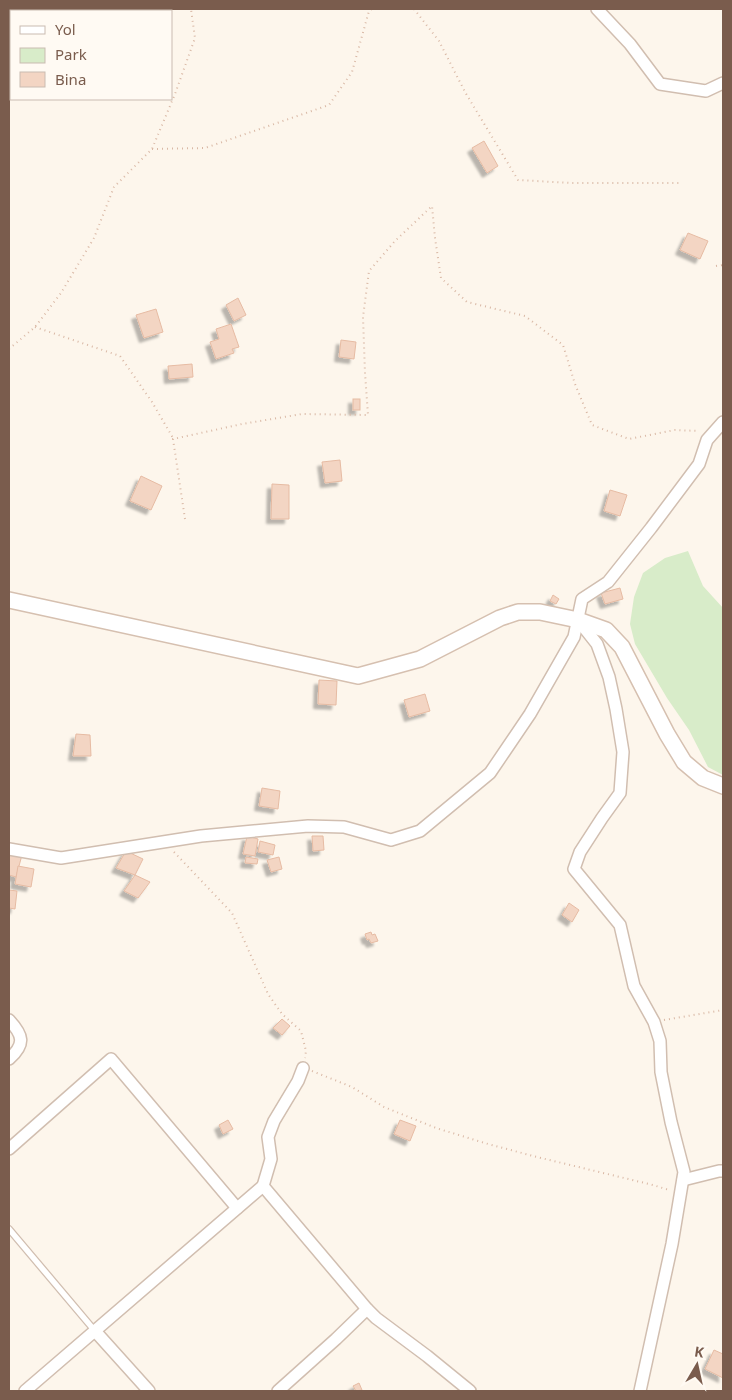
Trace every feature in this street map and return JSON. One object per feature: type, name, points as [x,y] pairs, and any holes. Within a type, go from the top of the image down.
[{"type":"street","points":[[597,9],[630,44],[660,84],[706,91],[723,83]]},
{"type":"street","points":[[9,849],[61,858],[201,836],[308,826],[344,827],[390,840],[420,831],[490,773],[530,714],[574,637],[582,599],[608,582],[700,464],[707,440],[719,427]]},
{"type":"street","points":[[9,600],[358,676],[420,659],[500,618],[518,612],[540,612],[578,620],[606,630],[622,647],[667,734],[684,762],[704,778],[723,786]]},
{"type":"street","points":[[578,620],[597,644],[609,677],[623,752],[620,793],[580,852],[574,870],[620,925],[634,986],[654,1022],[660,1042],[661,1072],[684,1172],[672,1244],[640,1391]]},
{"type":"street","points":[[9,1020],[18,1030],[21,1038],[19,1048],[9,1059]]},
{"type":"street","points":[[9,1149],[111,1059],[237,1208]]},
{"type":"street","points":[[25,1391],[263,1186],[271,1159],[268,1137],[274,1121],[298,1081],[303,1068]]},
{"type":"street","points":[[683,1180],[719,1171],[723,1172]]},
{"type":"street","points":[[263,1186],[367,1310],[470,1391]]},
{"type":"street","points":[[278,1391],[367,1310]]},
{"type":"street","points":[[95,1331],[149,1391]]},
{"type":"lane","points":[[9,1230],[95,1331]]},
{"type":"path","points":[[9,349],[35,327],[61,293],[94,238],[114,187],[152,149],[175,94],[195,38],[191,9]]},
{"type":"path","points":[[152,149],[205,148],[329,105],[352,72],[369,11],[372,9]]},
{"type":"path","points":[[414,9],[439,41],[465,92],[518,180],[572,183],[680,183]]},
{"type":"path","points":[[173,439],[242,424],[302,414],[368,415],[363,317],[369,271],[395,240],[432,206],[442,278],[467,302],[525,316],[563,345],[575,384],[592,425],[629,439],[675,430],[719,427]]},
{"type":"path","points":[[716,266],[723,265]]},
{"type":"path","points":[[35,327],[120,356],[152,402],[173,439],[185,519]]},
{"type":"path","points":[[164,842],[232,913],[268,994],[282,1014],[302,1031],[306,1051],[303,1068],[352,1088],[384,1107],[436,1128],[537,1158],[653,1185],[680,1194]]},
{"type":"path","points":[[654,1022],[723,1010]]},
{"type":"green space","points":[[688,551],[703,586],[723,608],[723,775],[708,767],[689,730],[667,698],[635,644],[630,624],[634,597],[643,573],[665,558]]},
{"type":"building","points":[[484,141],[498,166],[487,173],[472,148]]},
{"type":"building","points":[[688,233],[708,241],[700,259],[680,250]]},
{"type":"building","points":[[238,298],[246,315],[234,321],[226,305]]},
{"type":"building","points":[[156,309],[163,332],[144,338],[136,315]]},
{"type":"building","points":[[231,324],[239,347],[232,349],[234,353],[216,359],[210,342],[219,339],[216,329]]},
{"type":"building","points":[[341,340],[356,342],[354,359],[339,357]]},
{"type":"building","points":[[192,364],[193,377],[169,379],[168,366]]},
{"type":"building","points":[[353,399],[360,399],[360,410],[353,410]]},
{"type":"building","points":[[340,460],[342,481],[325,483],[322,462]]},
{"type":"building","points":[[141,476],[162,486],[151,510],[130,501]]},
{"type":"building","points":[[272,484],[289,485],[289,519],[271,519]]},
{"type":"building","points":[[610,490],[627,495],[620,516],[604,511]]},
{"type":"building","points":[[620,588],[623,599],[605,604],[601,593]]},
{"type":"building","points":[[553,595],[559,599],[556,604],[550,601]]},
{"type":"building","points":[[319,680],[337,681],[336,705],[318,704]]},
{"type":"building","points":[[425,694],[430,711],[409,717],[404,700]]},
{"type":"building","points":[[76,734],[90,735],[91,756],[73,756]]},
{"type":"building","points":[[262,788],[280,791],[278,809],[259,806]]},
{"type":"building","points":[[247,836],[258,839],[255,856],[243,854]]},
{"type":"building","points":[[312,836],[323,836],[324,850],[313,851]]},
{"type":"building","points":[[260,841],[275,845],[273,855],[258,852]]},
{"type":"building","points":[[126,851],[143,859],[135,875],[116,868]]},
{"type":"building","points":[[9,852],[22,855],[16,877],[9,875]]},
{"type":"building","points":[[246,857],[258,859],[257,864],[245,863]]},
{"type":"building","points":[[279,857],[282,869],[271,872],[267,860]]},
{"type":"building","points":[[18,866],[34,869],[31,887],[15,884]]},
{"type":"building","points":[[135,875],[150,882],[138,898],[124,891]]},
{"type":"building","points":[[9,890],[17,891],[15,909],[9,908]]},
{"type":"building","points":[[569,903],[579,910],[572,922],[562,915]]},
{"type":"building","points":[[371,932],[372,935],[375,934],[378,941],[371,943],[369,939],[367,940],[365,934]]},
{"type":"building","points":[[282,1019],[290,1026],[282,1035],[273,1028]]},
{"type":"building","points":[[228,1120],[233,1129],[223,1134],[219,1125]]},
{"type":"building","points":[[400,1120],[416,1126],[410,1141],[394,1134]]},
{"type":"building","points":[[714,1350],[723,1354],[723,1378],[705,1369]]},
{"type":"building","points":[[359,1383],[362,1390],[356,1391],[353,1386]]}]
